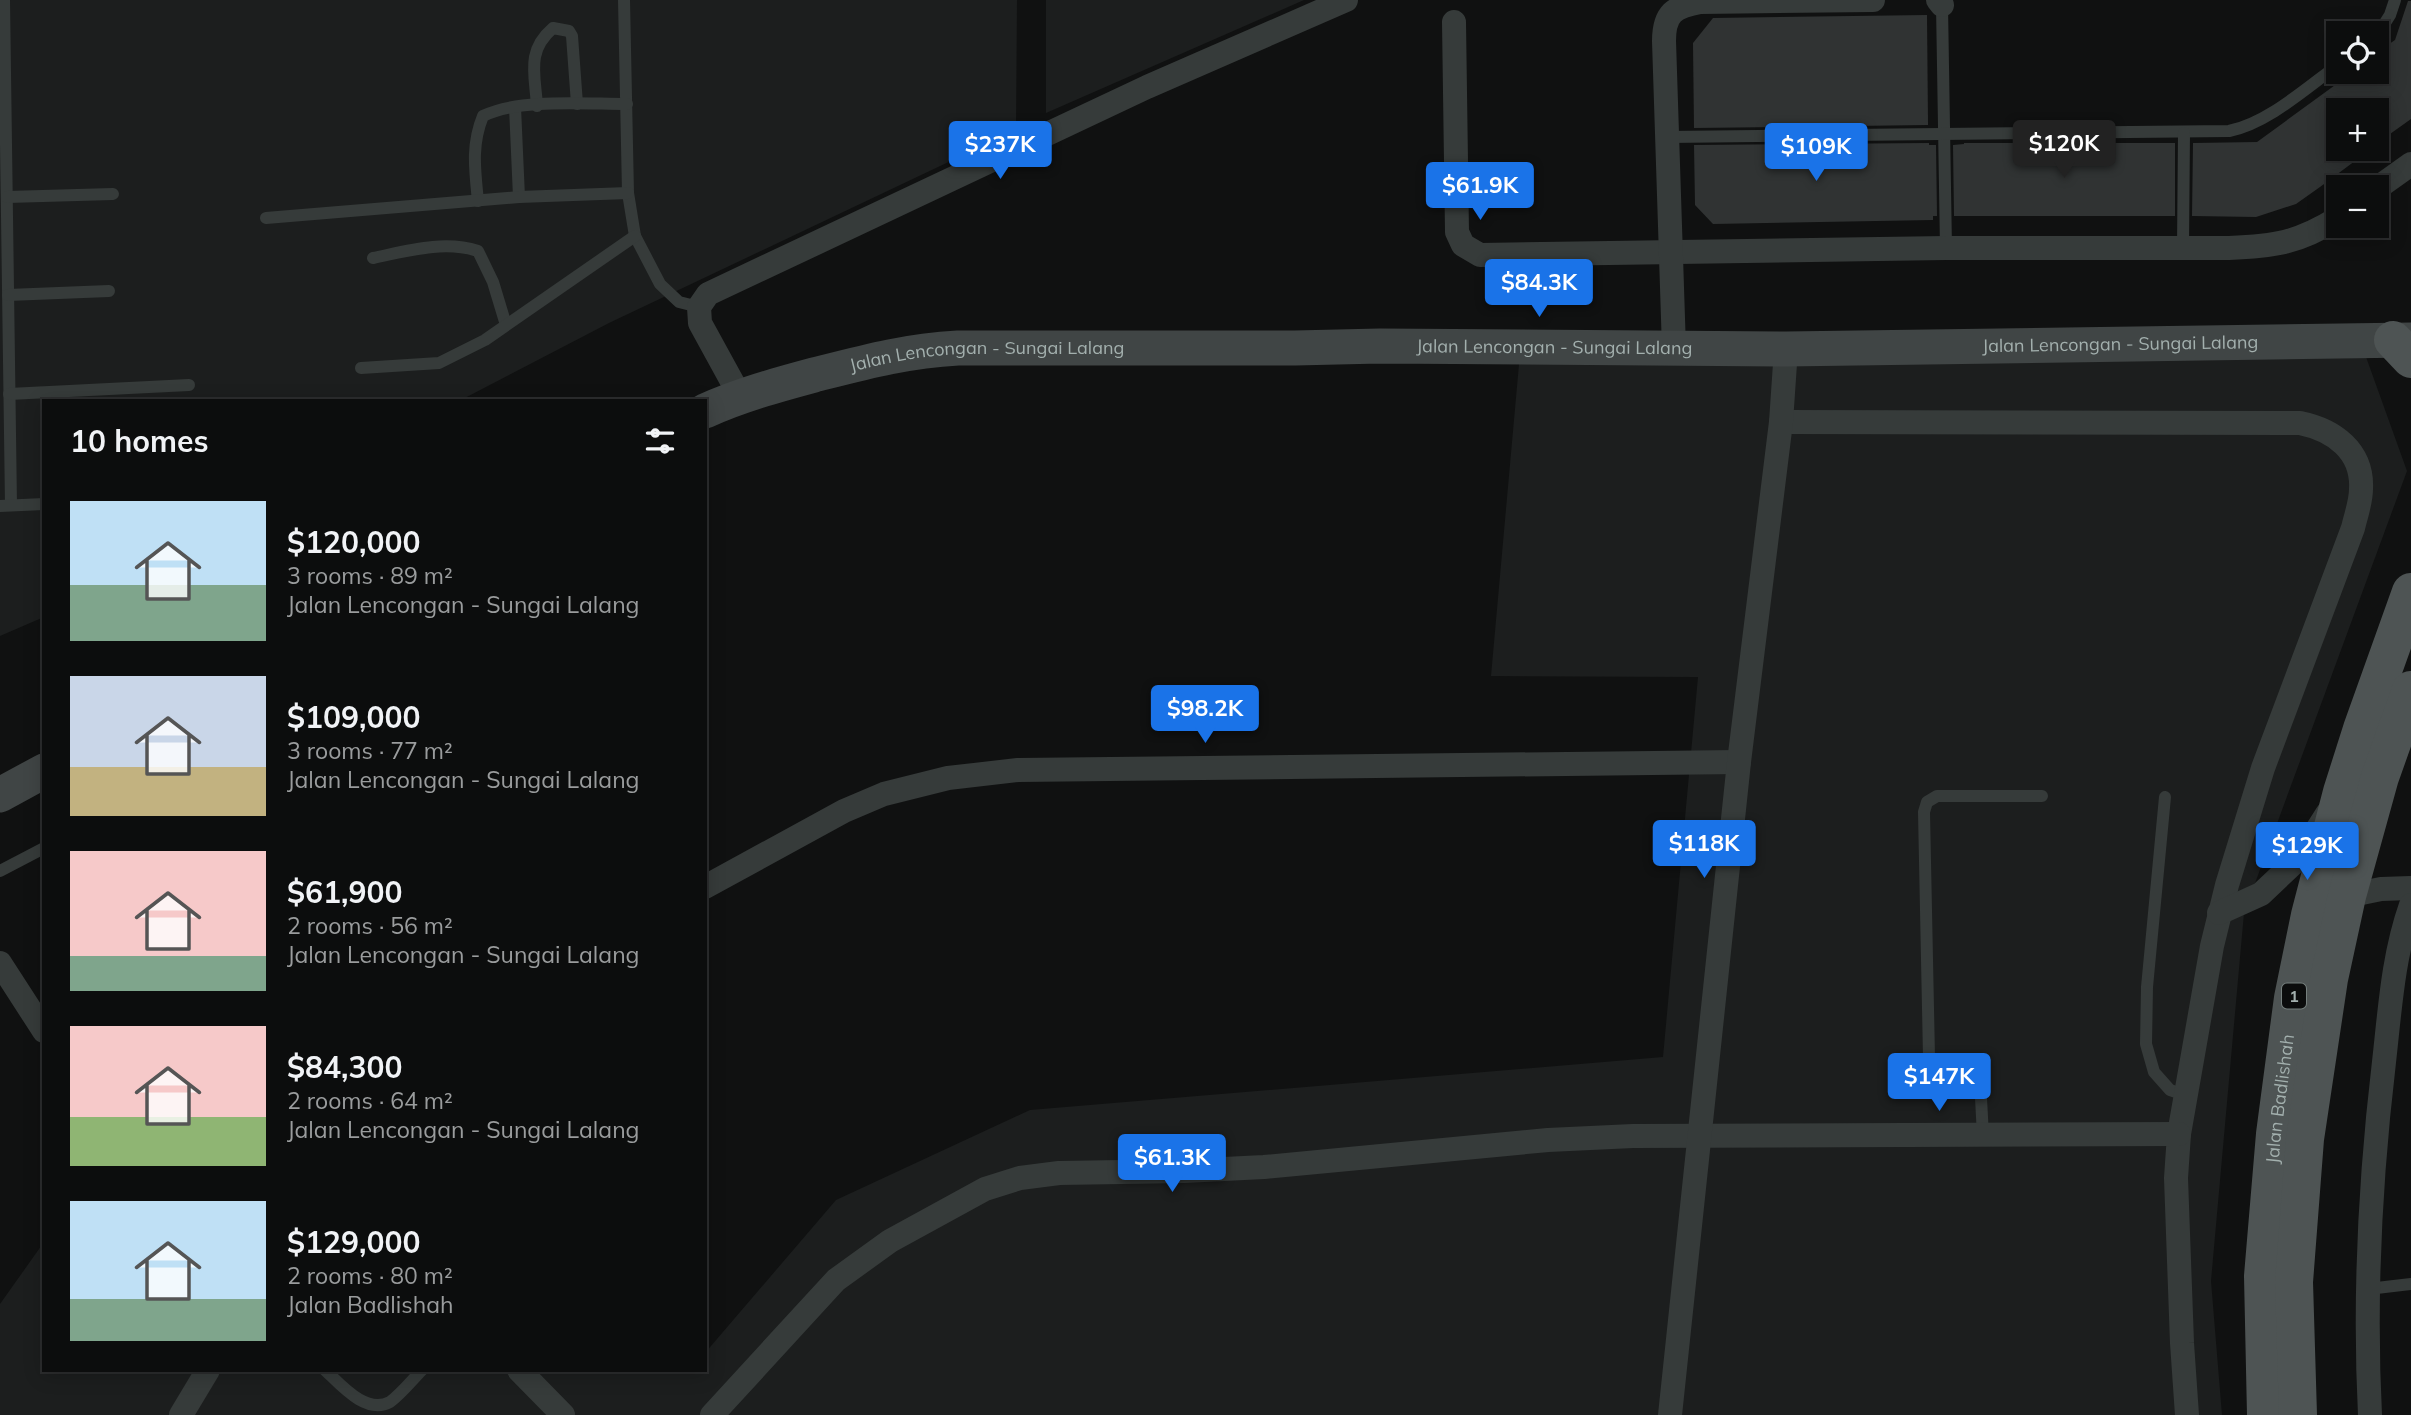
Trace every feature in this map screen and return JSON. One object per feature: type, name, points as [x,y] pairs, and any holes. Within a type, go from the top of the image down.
[{"type":"main road","name":"Jalan Badlishah","points":[[2266,1415],[2263,1276],[2275,1134],[2293,998],[2310,915],[2342,792],[2411,592]]},
{"type":"main road","name":"Jalan Badlishah","points":[[2298,1415],[2294,1282],[2305,1139],[2329,979],[2347,896],[2379,776],[2411,690]]},
{"type":"street","points":[[740,396],[700,323],[699,307],[708,294],[1147,87],[1346,0]]},
{"type":"street","points":[[1674,349],[1664,26],[1671,13],[1683,5],[1700,2],[1873,0]]},
{"type":"street","points":[[1454,22],[1457,232],[1463,245],[1480,255],[2268,246],[2292,242],[2326,226]]},
{"type":"street","points":[[2389,180],[2411,164]]},
{"type":"street","name":"Jalan Lencongan - Sungai Lalang","points":[[707,410],[740,396],[883,357],[946,349],[1380,346],[1786,349],[2407,344]]},
{"type":"street","points":[[1670,1415],[1739,762],[1781,422],[1786,349]]},
{"type":"street","points":[[1781,422],[2300,423],[2326,430],[2353,453],[2361,490],[2353,527],[2263,768],[2220,913],[2185,1095],[2176,1178],[2182,1343],[2188,1415]]},
{"type":"street","points":[[707,886],[854,807],[884,794],[962,777],[1017,770],[1707,760],[1739,762]]},
{"type":"street","points":[[0,812],[23,783]]},
{"type":"street","points":[[2220,913],[2261,894],[2299,858],[2342,792]]},
{"type":"street","points":[[2347,896],[2381,889],[2411,888]]},
{"type":"street","points":[[2370,1415],[2367,1352],[2368,1245],[2380,1090],[2394,973],[2403,928],[2411,905]]},
{"type":"street","points":[[0,963],[42,1028]]},
{"type":"street","points":[[712,1415],[836,1280],[901,1235],[985,1189],[1020,1178],[1059,1172],[1264,1167],[1548,1140],[1633,1136],[2179,1134]]},
{"type":"street","points":[[187,1413],[207,1372]]},
{"type":"street","points":[[522,1372],[563,1415]]},
{"type":"lane","points":[[4,0],[8,295],[4,356],[9,394],[5,506],[42,504]]},
{"type":"lane","points":[[624,0],[628,193],[635,236],[660,284],[678,302],[699,307]]},
{"type":"lane","points":[[2386,21],[2395,0]]},
{"type":"lane","points":[[1940,3],[1947,248]]},
{"type":"lane","points":[[537,106],[534,59],[536,47],[553,28],[569,31],[572,36],[577,104]]},
{"type":"lane","points":[[1667,137],[2230,131],[2247,128],[2326,73]]},
{"type":"lane","points":[[478,201],[474,163],[475,134],[483,116],[499,108],[627,104]]},
{"type":"lane","points":[[515,107],[519,197]]},
{"type":"lane","points":[[2183,247],[2184,133]]},
{"type":"lane","points":[[266,218],[519,197],[628,193]]},
{"type":"lane","points":[[7,197],[113,194]]},
{"type":"lane","points":[[362,368],[439,363],[485,340],[635,236]]},
{"type":"lane","points":[[373,258],[417,249],[459,245],[478,251],[489,273],[506,325]]},
{"type":"lane","points":[[8,295],[109,291]]},
{"type":"lane","points":[[9,394],[189,386]]},
{"type":"lane","points":[[1983,1136],[1978,1084],[1965,1076],[1932,1069],[1929,1057],[1924,812],[1927,802],[1937,796],[2042,796]]},
{"type":"lane","points":[[2165,797],[2147,987],[2146,1045],[2154,1072],[2170,1090],[2185,1095]]},
{"type":"lane","points":[[0,871],[42,849]]},
{"type":"lane","points":[[2368,1289],[2411,1284]]},
{"type":"lane","points":[[327,1372],[350,1395],[364,1404],[377,1406],[388,1403],[420,1372]]},
{"type":"shaded area","points":[[0,0],[1017,0],[1016,130],[609,323],[463,399],[42,399],[42,618],[0,636]]},
{"type":"shaded area","points":[[1046,0],[1304,0],[1046,113]]},
{"type":"shaded area","points":[[1521,342],[2361,343],[2407,471],[2244,913],[2211,1281],[2222,1415],[0,1415],[0,1304],[42,1245],[42,1372],[707,1372],[707,1351],[836,1200],[1030,1110],[1663,1057],[1698,677],[1491,676]]},
{"type":"building","points":[[2408,1],[2411,1],[2411,119],[2389,135],[2389,98],[2326,98],[2326,161],[2355,161],[2336,175],[2326,175],[2326,183],[2296,204],[2256,217],[2192,216],[2193,143],[2257,142],[2337,84],[2389,84],[2389,44],[2395,40]]},
{"type":"building","points":[[1927,15],[1928,125],[1694,128],[1693,43],[1713,18]]},
{"type":"building","points":[[2175,143],[2175,216],[1954,216],[1953,145]]},
{"type":"building","points":[[1694,145],[1936,145],[1937,216],[1933,216],[1933,220],[1713,224],[1695,205]]}]
